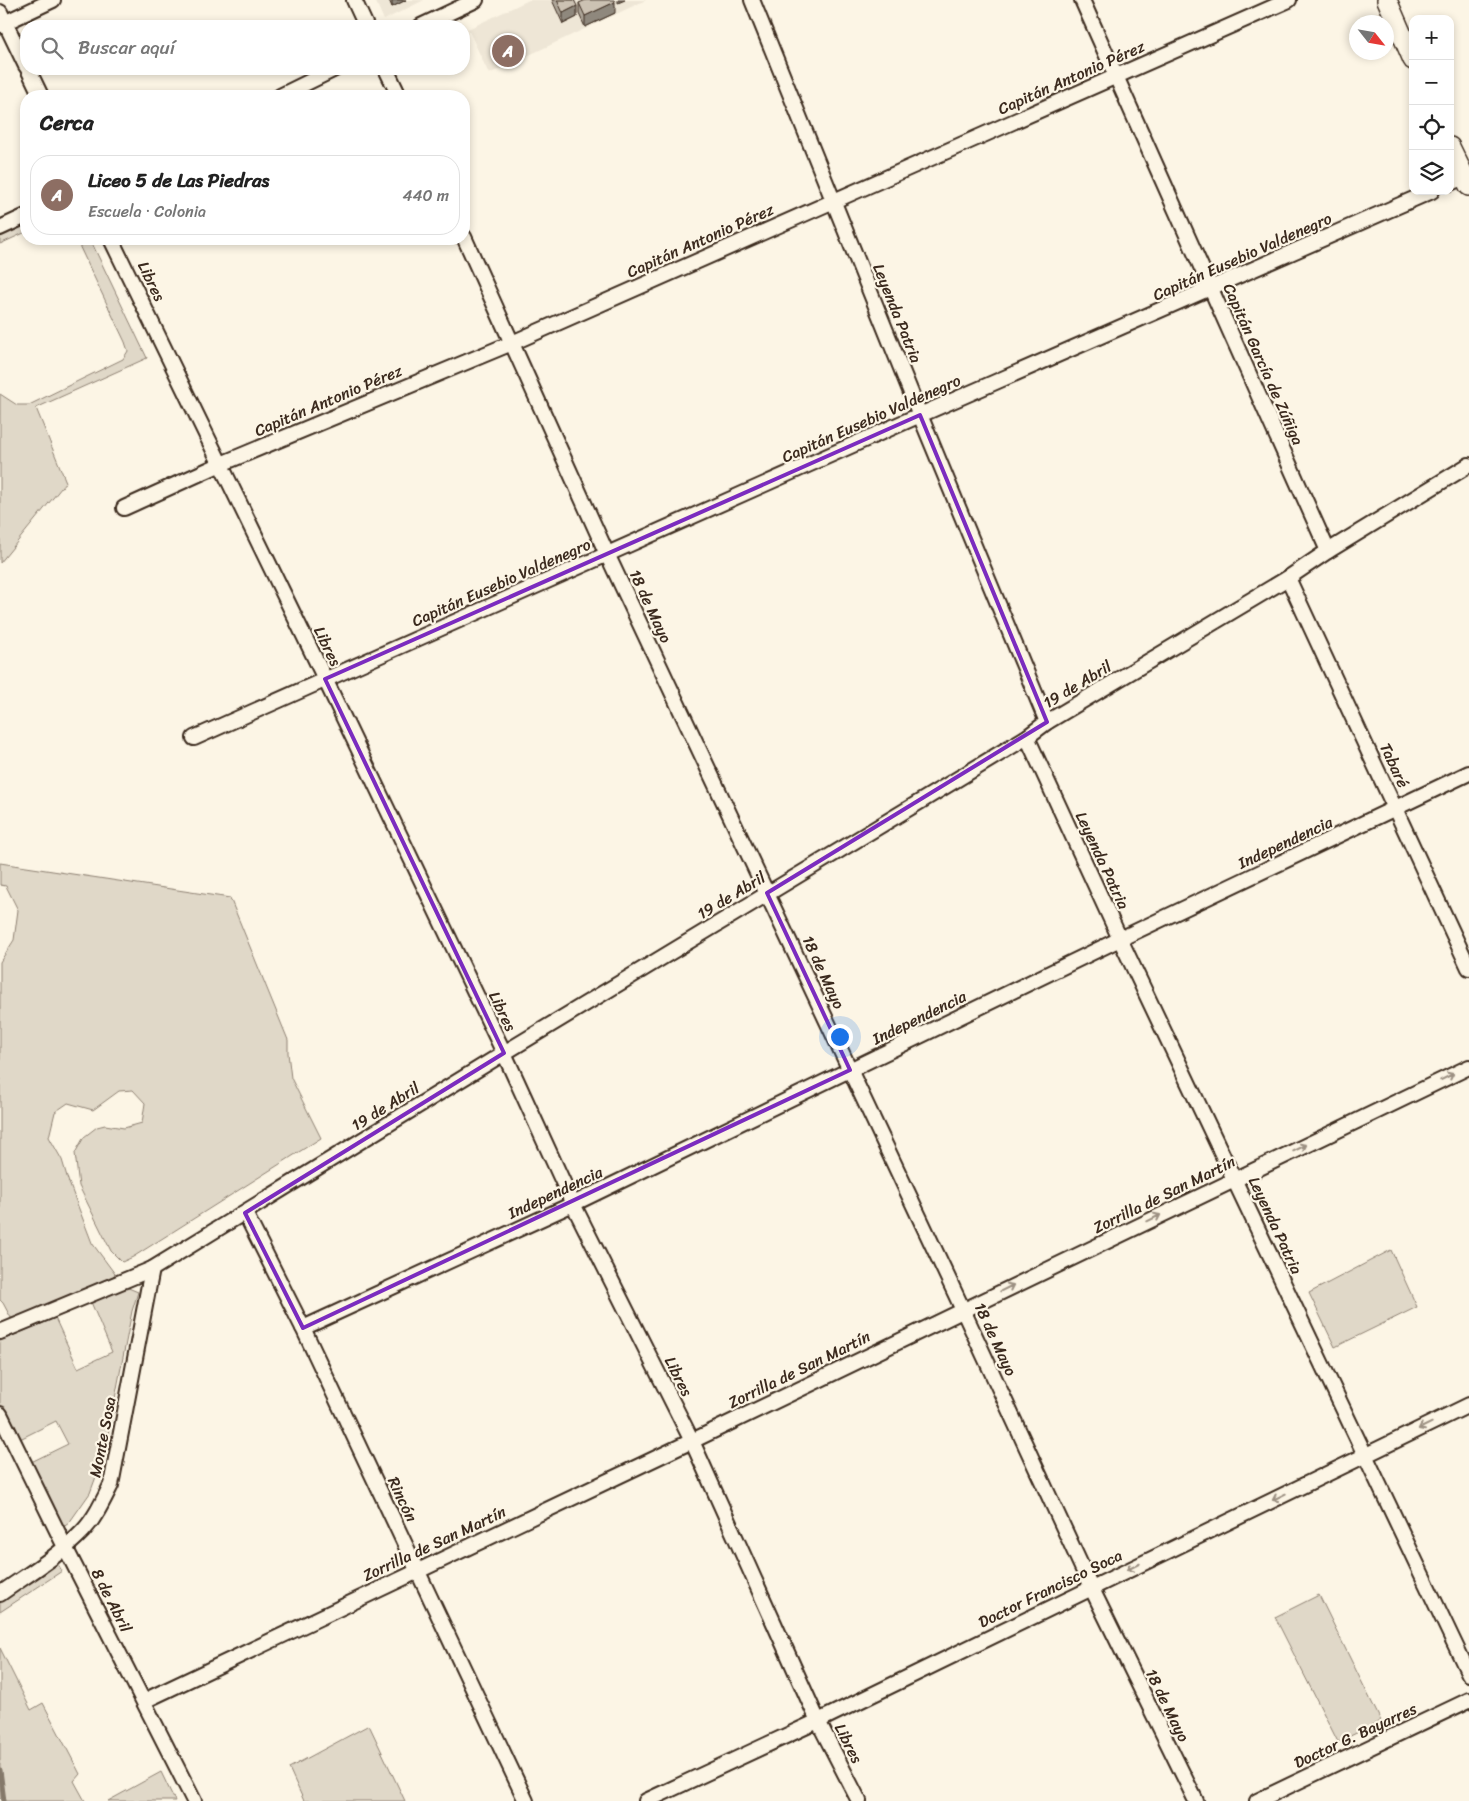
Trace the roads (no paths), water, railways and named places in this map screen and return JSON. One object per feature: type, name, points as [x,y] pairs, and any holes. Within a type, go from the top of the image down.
[{"type":"street","points":[[20,54],[2,20],[52,0]]},
{"type":"street","points":[[354,0],[363,20]]},
{"type":"street","points":[[434,20],[476,0]]},
{"type":"street","name":"Leyenda Patria","points":[[752,0],[1047,722]]},
{"type":"street","name":"Capitán García de Zúñiga","points":[[1082,0],[1328,551]]},
{"type":"street","name":"Capitán Antonio Pérez","points":[[124,508],[221,464],[512,343],[1289,0]]},
{"type":"street","points":[[1387,0],[1409,51]]},
{"type":"street","points":[[31,75],[38,90]]},
{"type":"street","points":[[292,90],[322,75]]},
{"type":"street","points":[[389,75],[396,90]]},
{"type":"street","points":[[1451,150],[1463,182]]},
{"type":"street","name":"Capitán Eusebio Valdenegro","points":[[194,738],[920,415],[1423,195]]},
{"type":"street","points":[[0,228],[20,219]]},
{"type":"street","name":"Libres","points":[[115,245],[504,1053],[573,1204],[692,1440],[818,1721],[859,1801]]},
{"type":"street","name":"18 de Mayo","points":[[468,245],[607,554],[963,1310],[1091,1587],[1196,1801]]},
{"type":"street","name":"19 de Abril","points":[[0,1332],[152,1270],[504,1053],[1027,737],[1047,722],[1288,578],[1328,551],[1469,465]]},
{"type":"street","name":"Tabaré","points":[[1288,578],[1469,968]]},
{"type":"street","name":"Leyenda Patria","points":[[1027,737],[1120,939],[1469,1674]]},
{"type":"street","name":"Independencia","points":[[303,1328],[573,1204],[1120,939],[1469,773]]},
{"type":"street","name":"Zorrilla de San Martín","points":[[144,1701],[1469,1067]]},
{"type":"street","name":"Rincón","points":[[245,1213],[303,1328],[526,1801]]},
{"type":"street","name":"Monte Sosa","points":[[0,1594],[65,1547],[84,1530],[98,1510],[111,1485],[152,1270]]},
{"type":"street","name":"Doctor Francisco Soca","points":[[646,1801],[818,1721],[1469,1405]]},
{"type":"street","name":"8 de Abril","points":[[0,1414],[194,1801]]},
{"type":"street","name":"Doctor G. Bayarres","points":[[1257,1801],[1469,1700]]},
{"type":"waterway","points":[[0,1770],[4,1801]]},
{"type":"place","name":"Liceo 5 de Las Piedras","points":[[508,51]]}]
